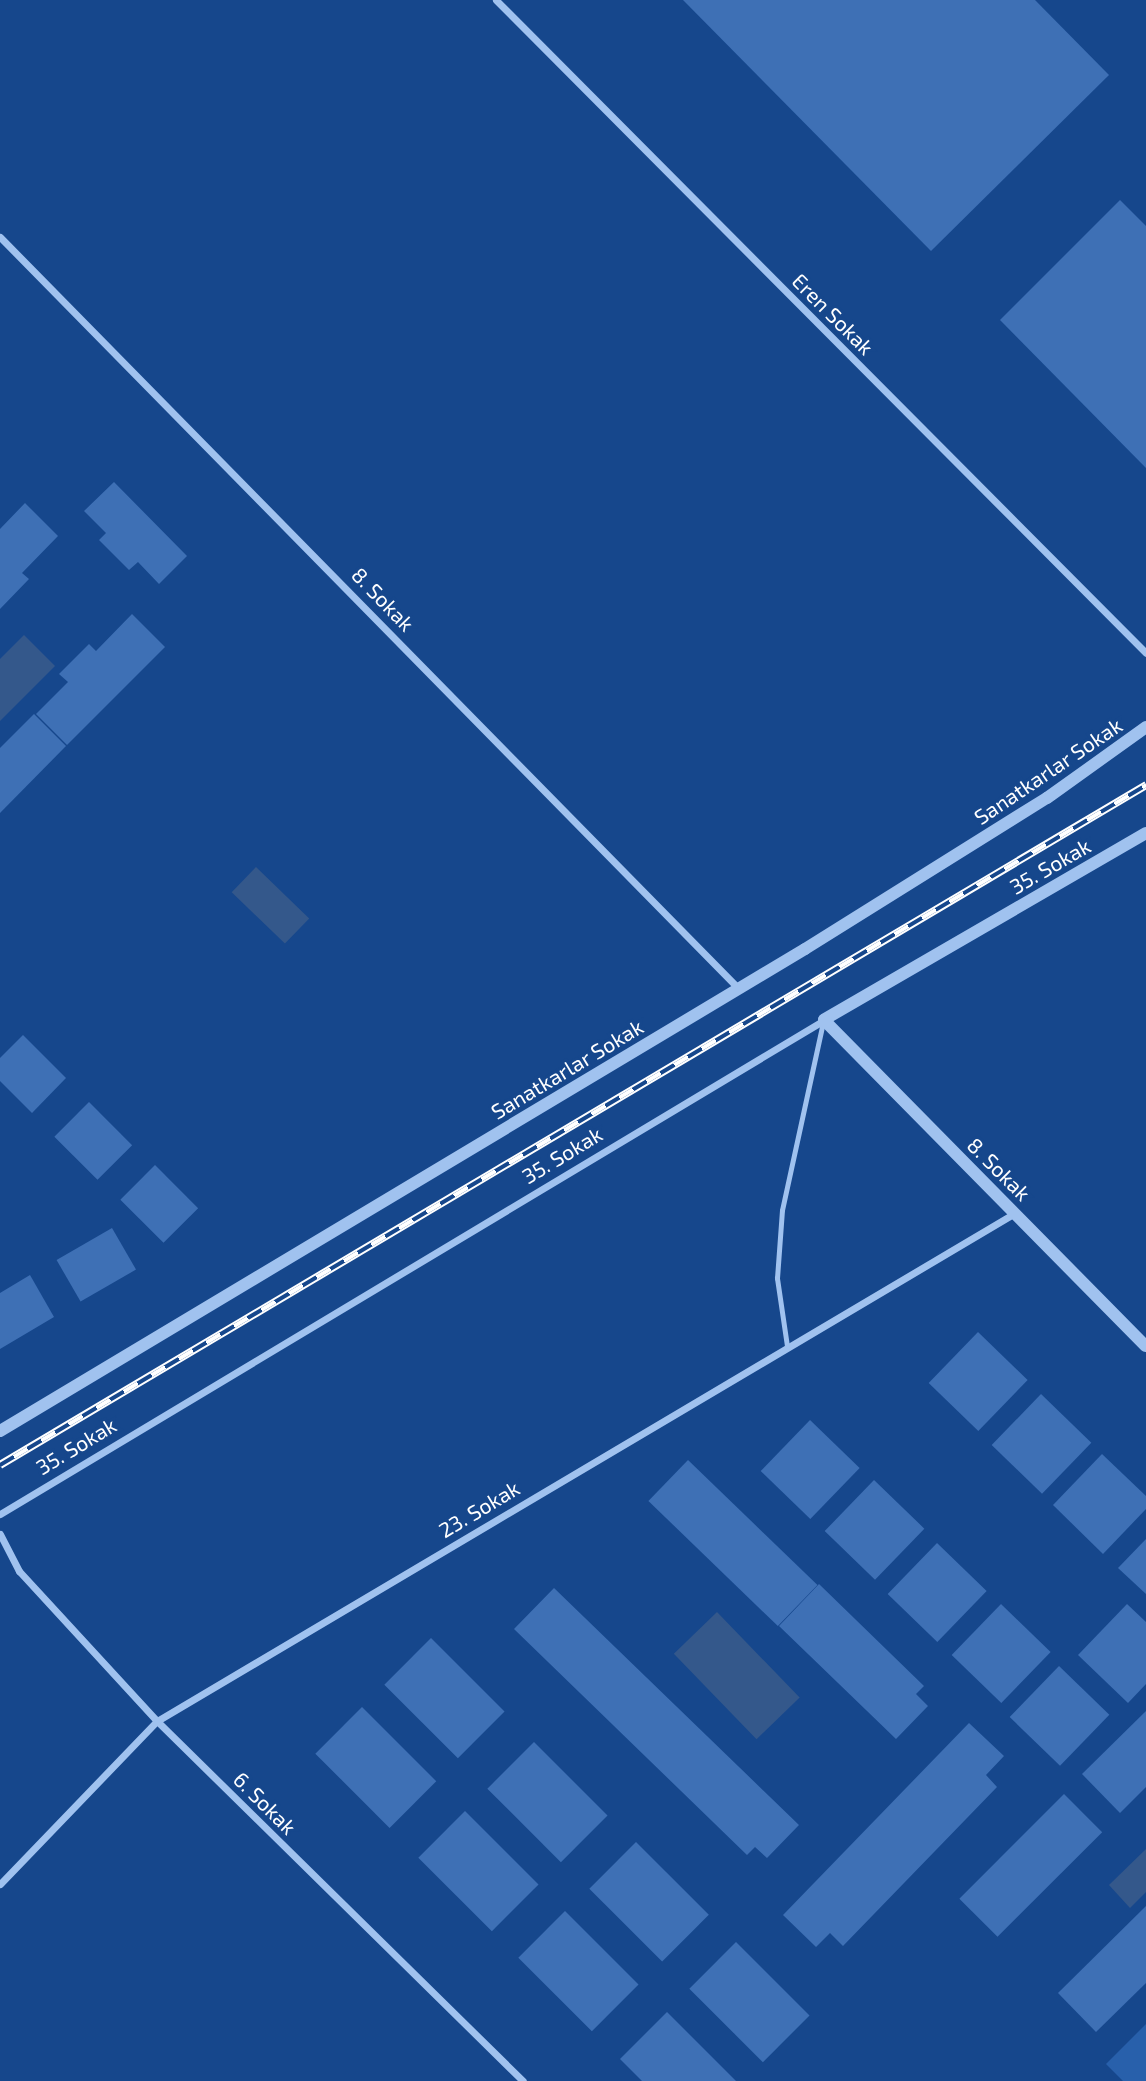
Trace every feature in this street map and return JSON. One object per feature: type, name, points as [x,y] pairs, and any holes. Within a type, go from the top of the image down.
[{"type":"street","name":"Eren Sokak","points":[[496,0],[1146,653]]},
{"type":"street","name":"8. Sokak","points":[[0,237],[738,988]]},
{"type":"street","name":"Sanatkarlar Sokak","points":[[0,1431],[738,988],[1048,798],[1146,727]]},
{"type":"street","name":"35. Sokak","points":[[0,1514],[824,1020],[1146,833]]},
{"type":"street","name":"8. Sokak","points":[[824,1020],[1146,1346]]},
{"type":"street","name":"23. Sokak","points":[[0,1884],[157,1721],[1015,1213]]},
{"type":"street","name":"6. Sokak","points":[[0,1534],[19,1571],[157,1721],[523,2081]]},
{"type":"lane","points":[[787,1346],[777,1278],[782,1210],[824,1020]]},
{"type":"shaded area","points":[[24,635],[55,666],[0,721],[0,659]]},
{"type":"shaded area","points":[[256,867],[309,918],[285,944],[232,892]]},
{"type":"shaded area","points":[[717,1612],[800,1698],[757,1739],[674,1654]]},
{"type":"shaded area","points":[[1146,1849],[1146,1892],[1130,1908],[1109,1885]]},
{"type":"shaded area","points":[[1146,2024],[1146,2081],[1123,2081],[1106,2064]]},
{"type":"building","points":[[683,0],[1035,0],[1109,75],[931,251]]},
{"type":"building","points":[[1120,200],[1146,226],[1146,468],[1000,320]]},
{"type":"building","points":[[114,482],[187,556],[159,584],[138,562],[129,570],[99,540],[106,533],[84,511]]},
{"type":"building","points":[[25,503],[58,536],[22,573],[29,579],[0,609],[0,529]]},
{"type":"building","points":[[132,614],[165,647],[67,745],[36,714],[68,682],[59,674],[89,644],[96,651]]},
{"type":"building","points":[[34,714],[66,746],[0,813],[0,748]]},
{"type":"building","points":[[23,1035],[66,1078],[32,1113],[0,1081],[0,1058]]},
{"type":"building","points":[[89,1102],[132,1145],[97,1180],[54,1137]]},
{"type":"building","points":[[155,1165],[198,1208],[163,1243],[120,1200]]},
{"type":"building","points":[[112,1228],[136,1270],[81,1302],[57,1260]]},
{"type":"building","points":[[30,1275],[54,1317],[0,1349],[0,1293]]},
{"type":"building","points":[[978,1332],[1028,1380],[978,1431],[929,1383]]},
{"type":"building","points":[[1041,1394],[1091,1443],[1042,1494],[992,1445]]},
{"type":"building","points":[[810,1420],[860,1468],[810,1519],[761,1471]]},
{"type":"building","points":[[1102,1454],[1146,1496],[1146,1509],[1103,1554],[1053,1505]]},
{"type":"building","points":[[688,1460],[817,1585],[778,1626],[648,1501]]},
{"type":"building","points":[[874,1480],[924,1529],[875,1580],[825,1531]]},
{"type":"building","points":[[1146,1539],[1146,1594],[1118,1568]]},
{"type":"building","points":[[937,1543],[987,1591],[937,1642],[888,1594]]},
{"type":"building","points":[[819,1584],[924,1686],[916,1694],[928,1706],[896,1739],[779,1626]]},
{"type":"building","points":[[554,1588],[799,1825],[767,1858],[755,1847],[747,1855],[514,1629]]},
{"type":"building","points":[[1001,1604],[1051,1652],[1001,1703],[952,1655]]},
{"type":"building","points":[[1127,1604],[1146,1622],[1146,1684],[1128,1703],[1078,1655]]},
{"type":"building","points":[[431,1638],[505,1712],[458,1758],[384,1685]]},
{"type":"building","points":[[1059,1666],[1109,1715],[1060,1766],[1010,1717]]},
{"type":"building","points":[[362,1707],[436,1781],[390,1828],[315,1754]]},
{"type":"building","points":[[1146,1711],[1146,1787],[1120,1813],[1082,1774]]},
{"type":"building","points":[[969,1723],[1004,1756],[986,1775],[997,1787],[843,1946],[830,1933],[816,1947],[783,1915]]},
{"type":"building","points":[[534,1742],[608,1816],[561,1862],[487,1789]]},
{"type":"building","points":[[1064,1794],[1102,1832],[998,1937],[959,1899]]},
{"type":"building","points":[[465,1811],[539,1885],[492,1931],[418,1858]]},
{"type":"building","points":[[636,1842],[709,1915],[662,1962],[589,1889]]},
{"type":"building","points":[[1146,1906],[1146,1983],[1096,2032],[1058,1993]]},
{"type":"building","points":[[565,1911],[639,1985],[592,2031],[518,1958]]},
{"type":"building","points":[[736,1942],[810,2016],[763,2062],[689,1989]]},
{"type":"building","points":[[667,2012],[736,2081],[642,2081],[620,2059]]},
{"type":"railway","points":[[0,1465],[1146,785]]}]
